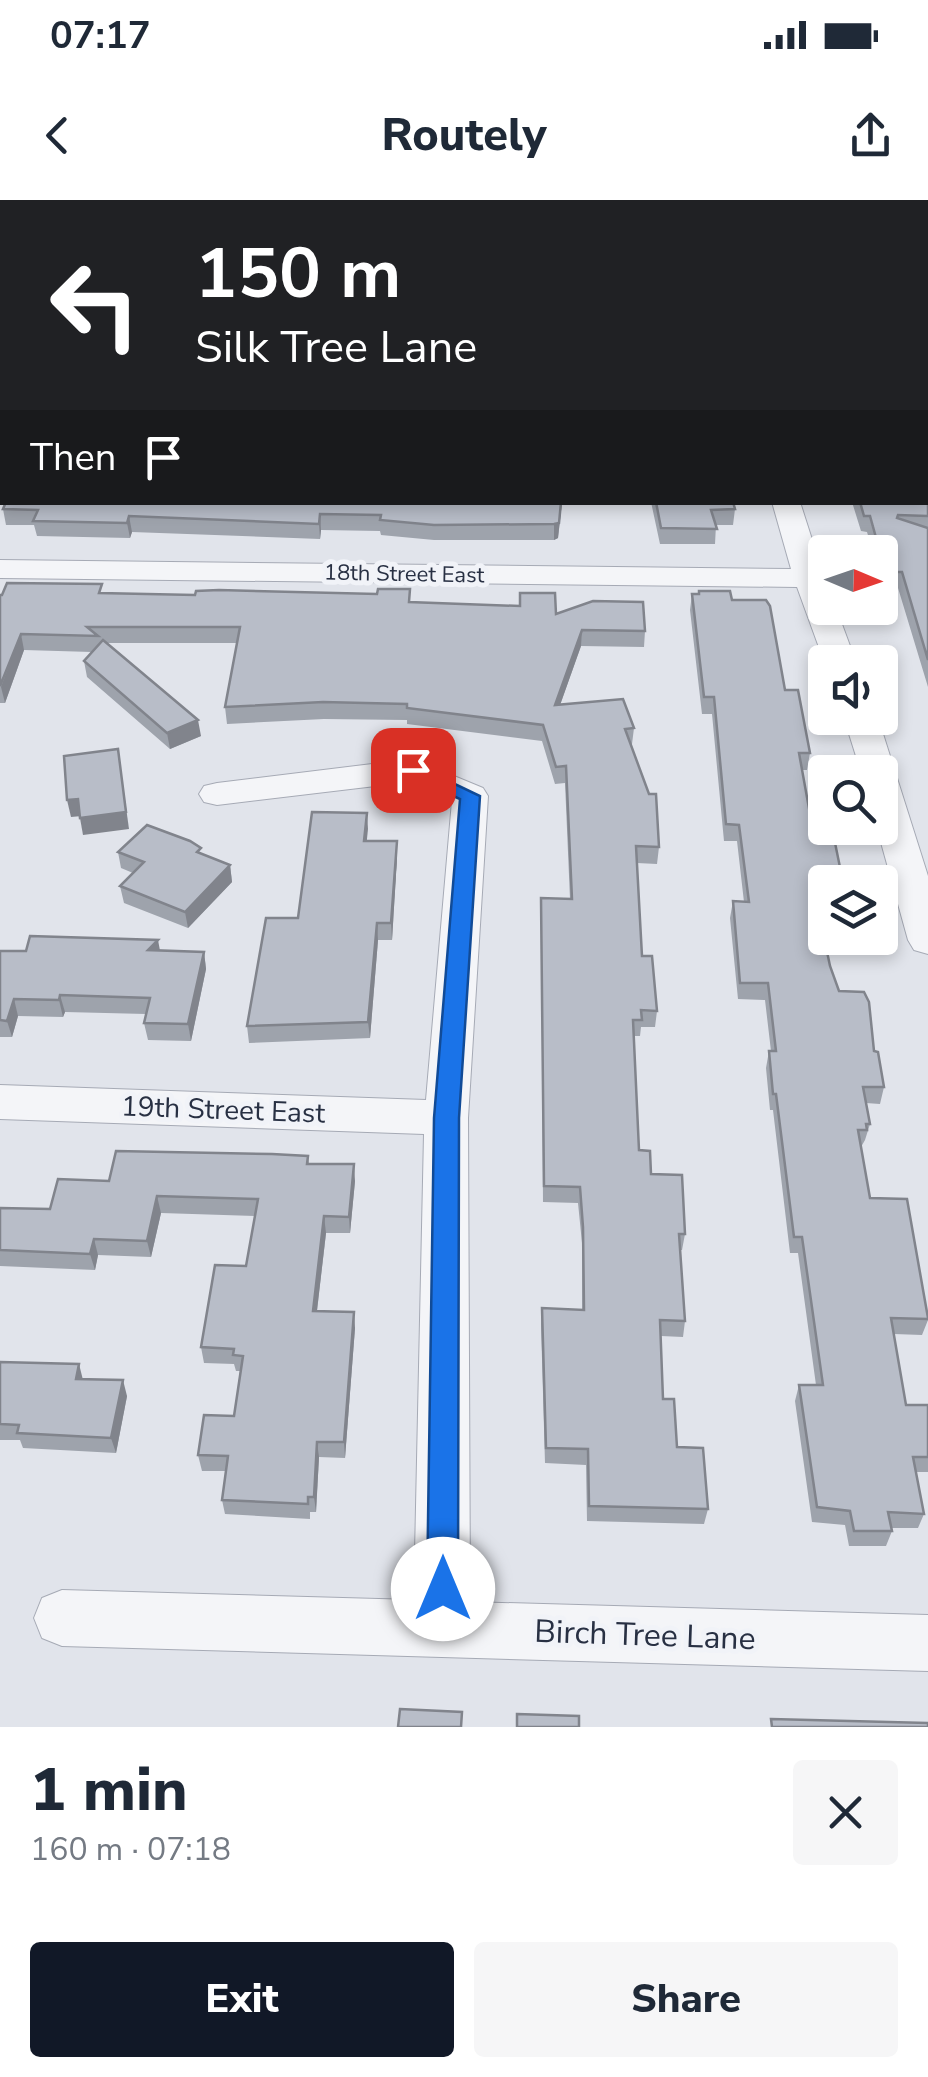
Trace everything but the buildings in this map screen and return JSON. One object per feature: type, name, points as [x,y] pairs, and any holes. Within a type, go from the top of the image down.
[{"type":"street","points":[[787,505],[808,578]]},
{"type":"street","name":"18th Street East","points":[[0,569],[808,578]]},
{"type":"street","points":[[216,794],[413,770],[470,796],[446,1118],[442,1628]]},
{"type":"street","points":[[898,839],[928,940]]},
{"type":"street","name":"19th Street East","points":[[0,1102],[446,1118]]},
{"type":"street","name":"Birch Tree Lane","points":[[62,1618],[928,1643]]},
{"type":"route","points":[[413,770],[470,796],[446,1118],[443,1589]]}]
